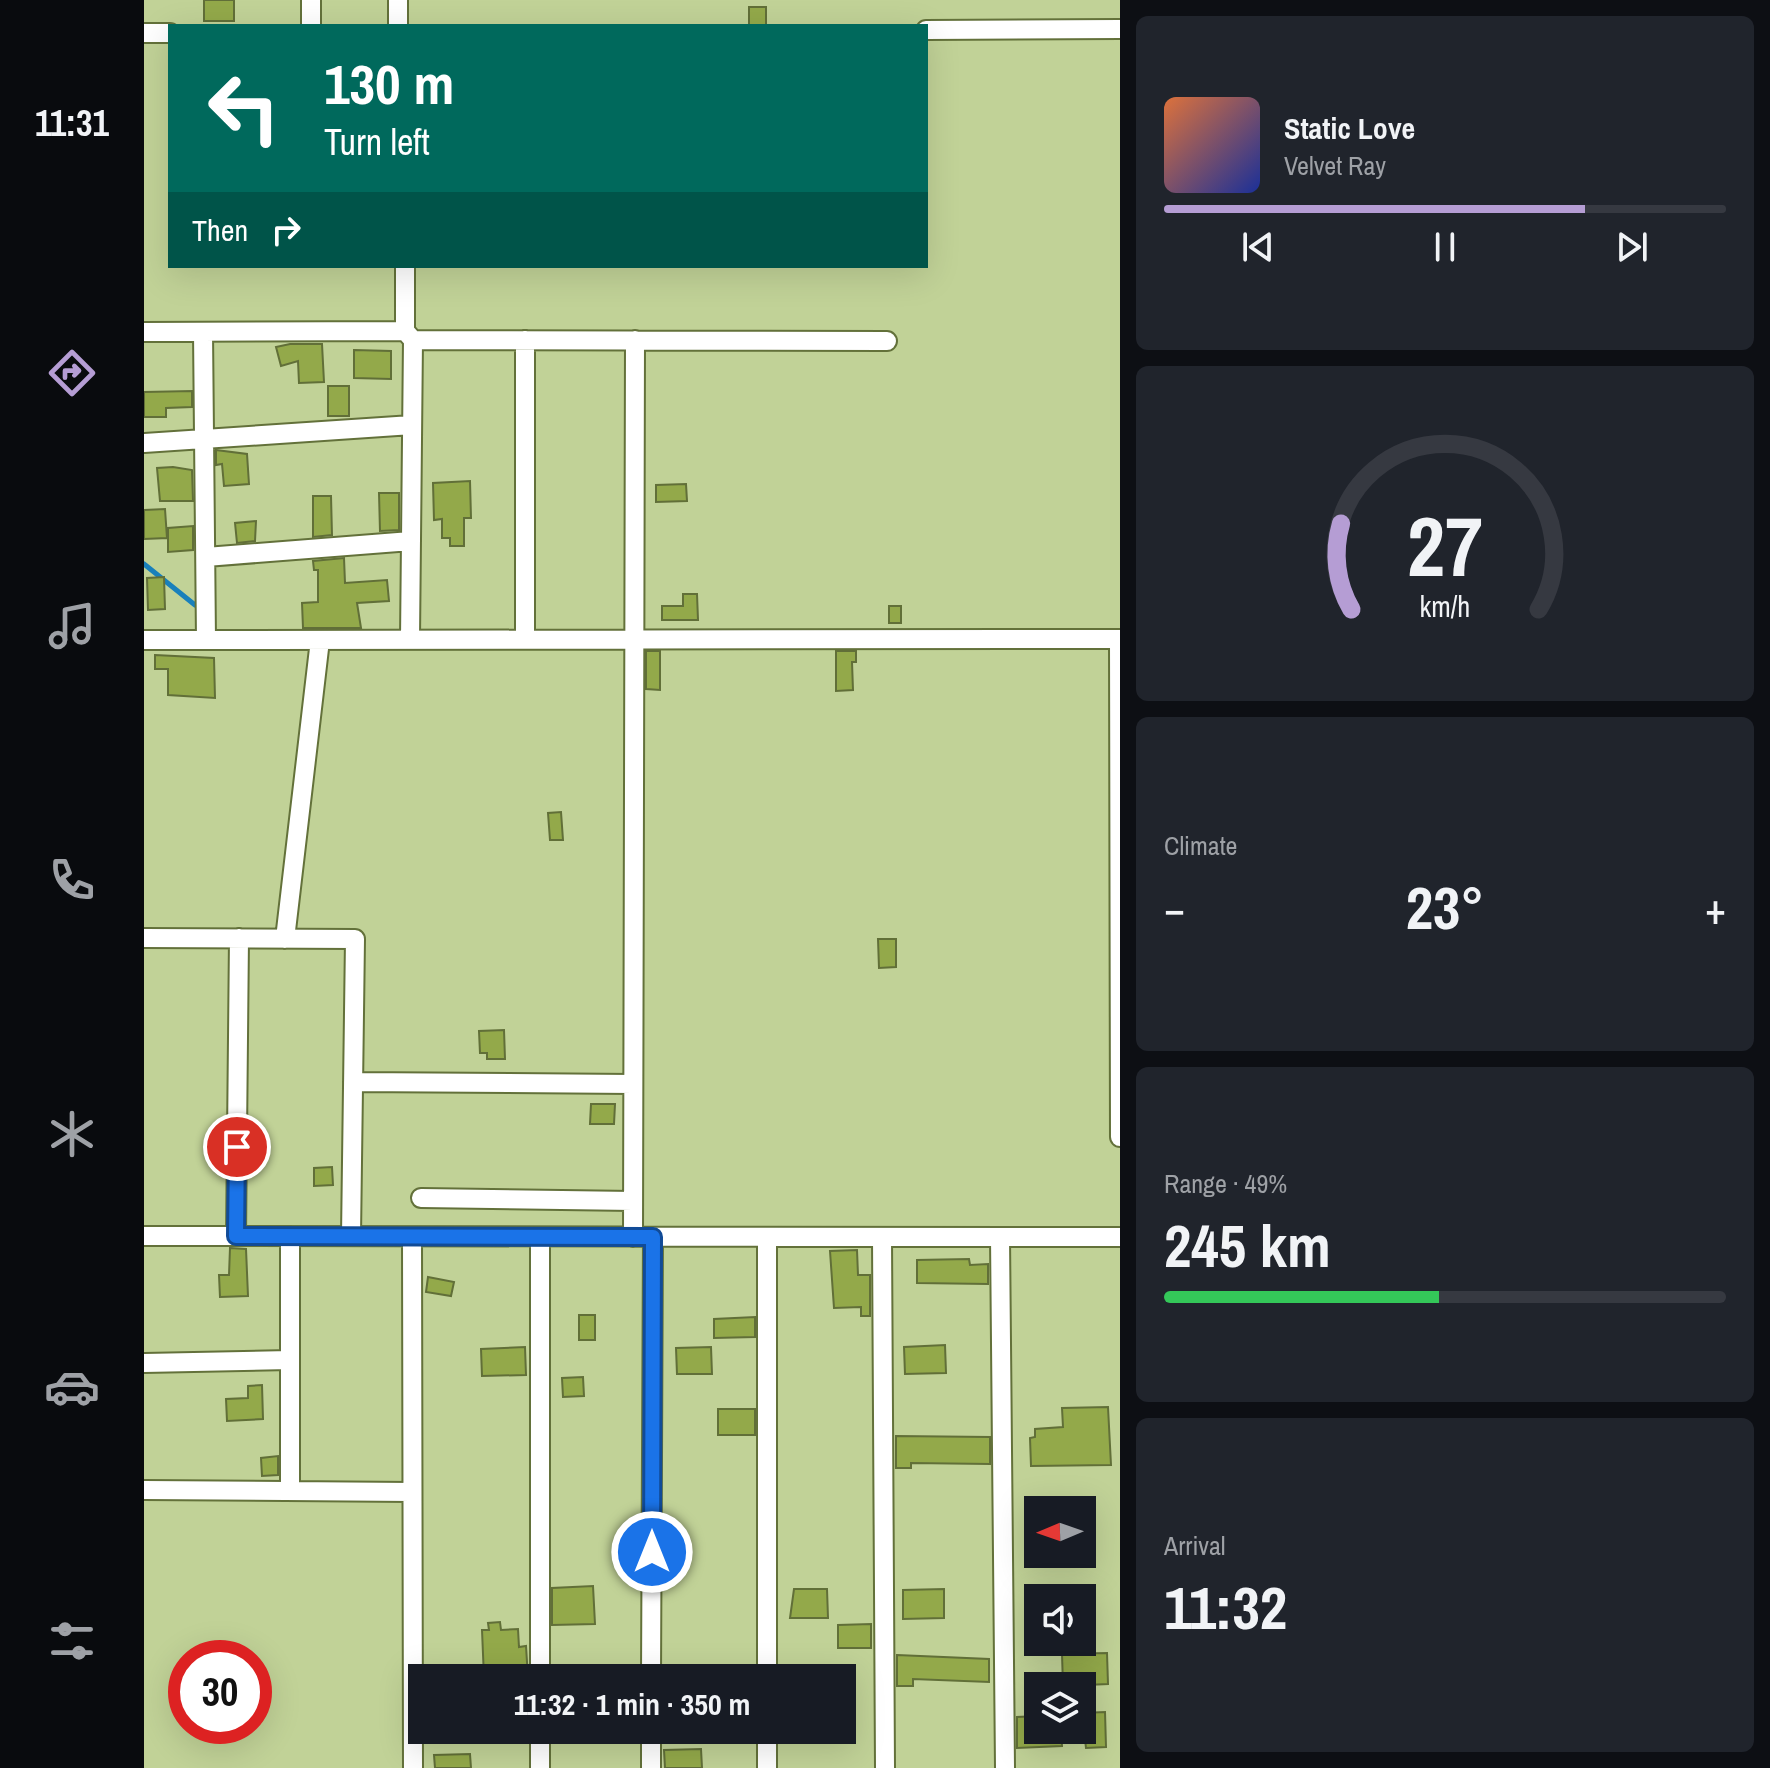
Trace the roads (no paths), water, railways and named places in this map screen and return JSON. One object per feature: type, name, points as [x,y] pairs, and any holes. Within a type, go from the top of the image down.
[{"type":"street","points":[[311,0],[311,24]]},
{"type":"street","points":[[398,0],[398,24]]},
{"type":"street","points":[[928,30],[1120,29]]},
{"type":"street","points":[[144,33],[168,33]]},
{"type":"street","points":[[405,268],[412,425],[410,639]]},
{"type":"street","points":[[144,332],[409,335],[525,340],[887,341]]},
{"type":"street","points":[[203,332],[206,640]]},
{"type":"street","points":[[525,340],[525,639]]},
{"type":"street","points":[[633,1237],[635,340]]},
{"type":"street","points":[[144,443],[412,425]]},
{"type":"street","points":[[206,557],[411,541]]},
{"type":"street","points":[[144,640],[1120,639],[1120,1137]]},
{"type":"street","points":[[285,939],[320,640]]},
{"type":"street","points":[[144,938],[355,939],[351,1236]]},
{"type":"street","points":[[236,1236],[239,938]]},
{"type":"street","points":[[353,1082],[633,1084]]},
{"type":"street","points":[[421,1198],[633,1201]]},
{"type":"street","points":[[144,1236],[1120,1237]]},
{"type":"street","points":[[290,1236],[290,1491]]},
{"type":"street","points":[[412,1237],[413,1768]]},
{"type":"street","points":[[540,1237],[540,1664]]},
{"type":"street","points":[[651,1664],[653,1237]]},
{"type":"street","points":[[767,1237],[767,1664]]},
{"type":"street","points":[[882,1237],[885,1768]]},
{"type":"street","points":[[1000,1237],[1005,1768]]},
{"type":"street","points":[[144,1363],[290,1360]]},
{"type":"street","points":[[144,1490],[412,1492]]},
{"type":"street","points":[[540,1744],[540,1768]]},
{"type":"street","points":[[651,1744],[651,1768]]},
{"type":"street","points":[[767,1744],[767,1768]]},
{"type":"waterway","points":[[144,564],[195,605]]}]
